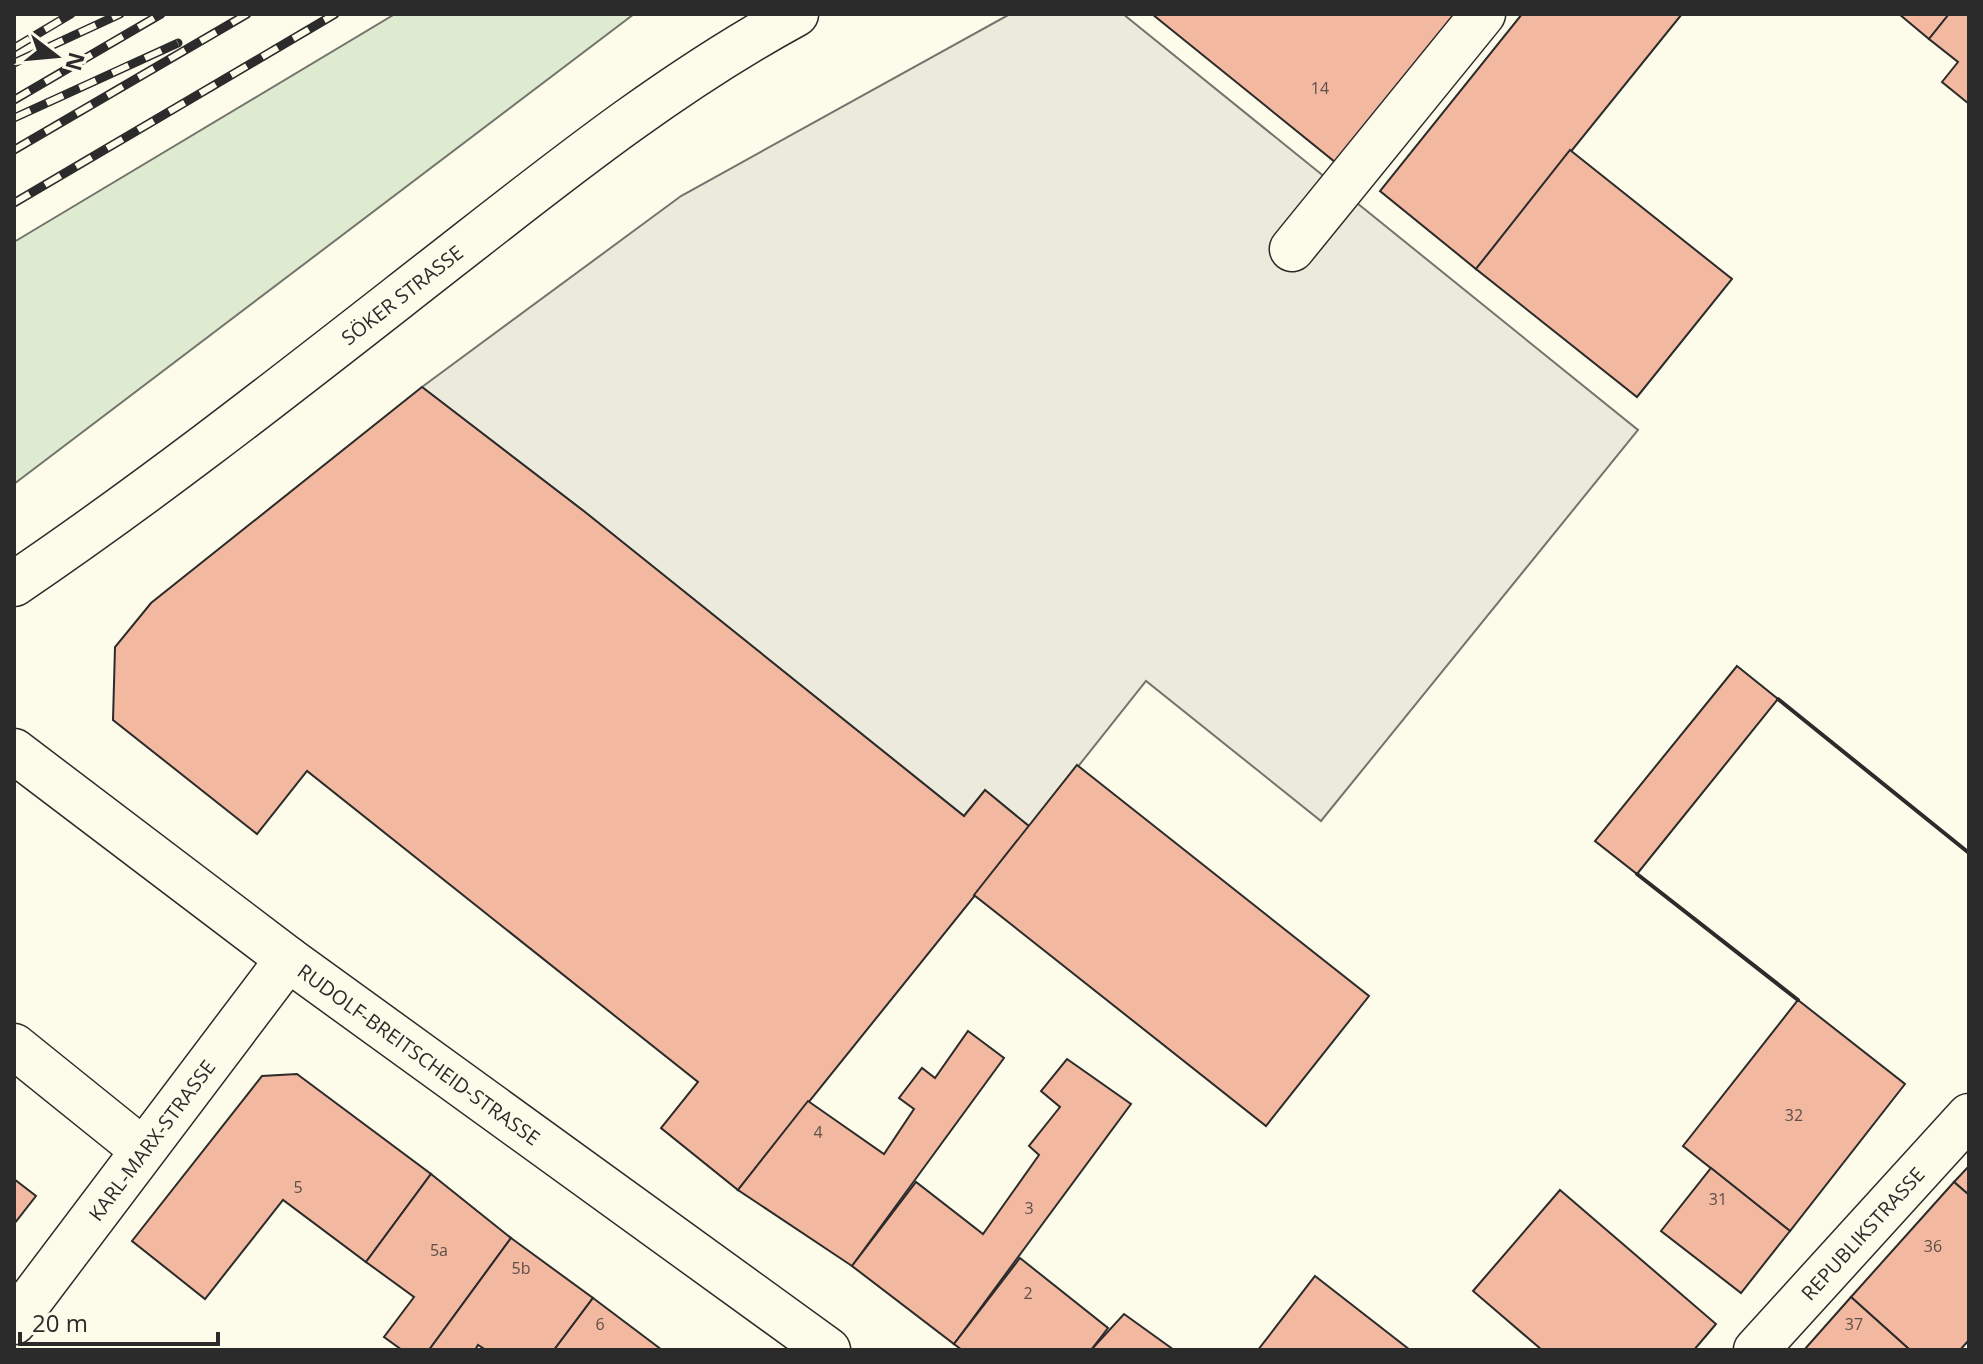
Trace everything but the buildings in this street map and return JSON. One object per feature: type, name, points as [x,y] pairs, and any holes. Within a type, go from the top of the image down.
[{"type":"street","name":"SÖKER STRASSE","points":[[14,584],[257,407],[628,119],[725,53],[796,14]]},
{"type":"street","points":[[1292,249],[1483,14]]},
{"type":"street","name":"RUDOLF-BREITSCHEID-STRASSE","points":[[14,751],[288,959],[828,1350]]},
{"type":"street","name":"KARL-MARX-STRASSE","points":[[14,1322],[288,959]]},
{"type":"street","points":[[14,1046],[143,1150]]},
{"type":"street","name":"REPUBLIKSTRASSE","points":[[1756,1350],[1969,1116]]},
{"type":"green space","points":[[395,14],[634,14],[14,484],[14,242]]},
{"type":"shaded area","points":[[1010,14],[1123,14],[1638,430],[1321,821],[1146,681],[1030,827],[985,791],[964,816],[585,512],[422,387],[681,196]]},
{"type":"railway","points":[[14,48],[71,14]]},
{"type":"railway","points":[[14,63],[120,14]]},
{"type":"railway","points":[[14,100],[161,14]]},
{"type":"railway","points":[[14,150],[247,14]]},
{"type":"railway","points":[[14,203],[335,14]]},
{"type":"railway","points":[[14,118],[178,43]]},
{"type":"wall","points":[[1778,699],[1969,853]]},
{"type":"wall","points":[[1637,874],[1798,1000]]}]
